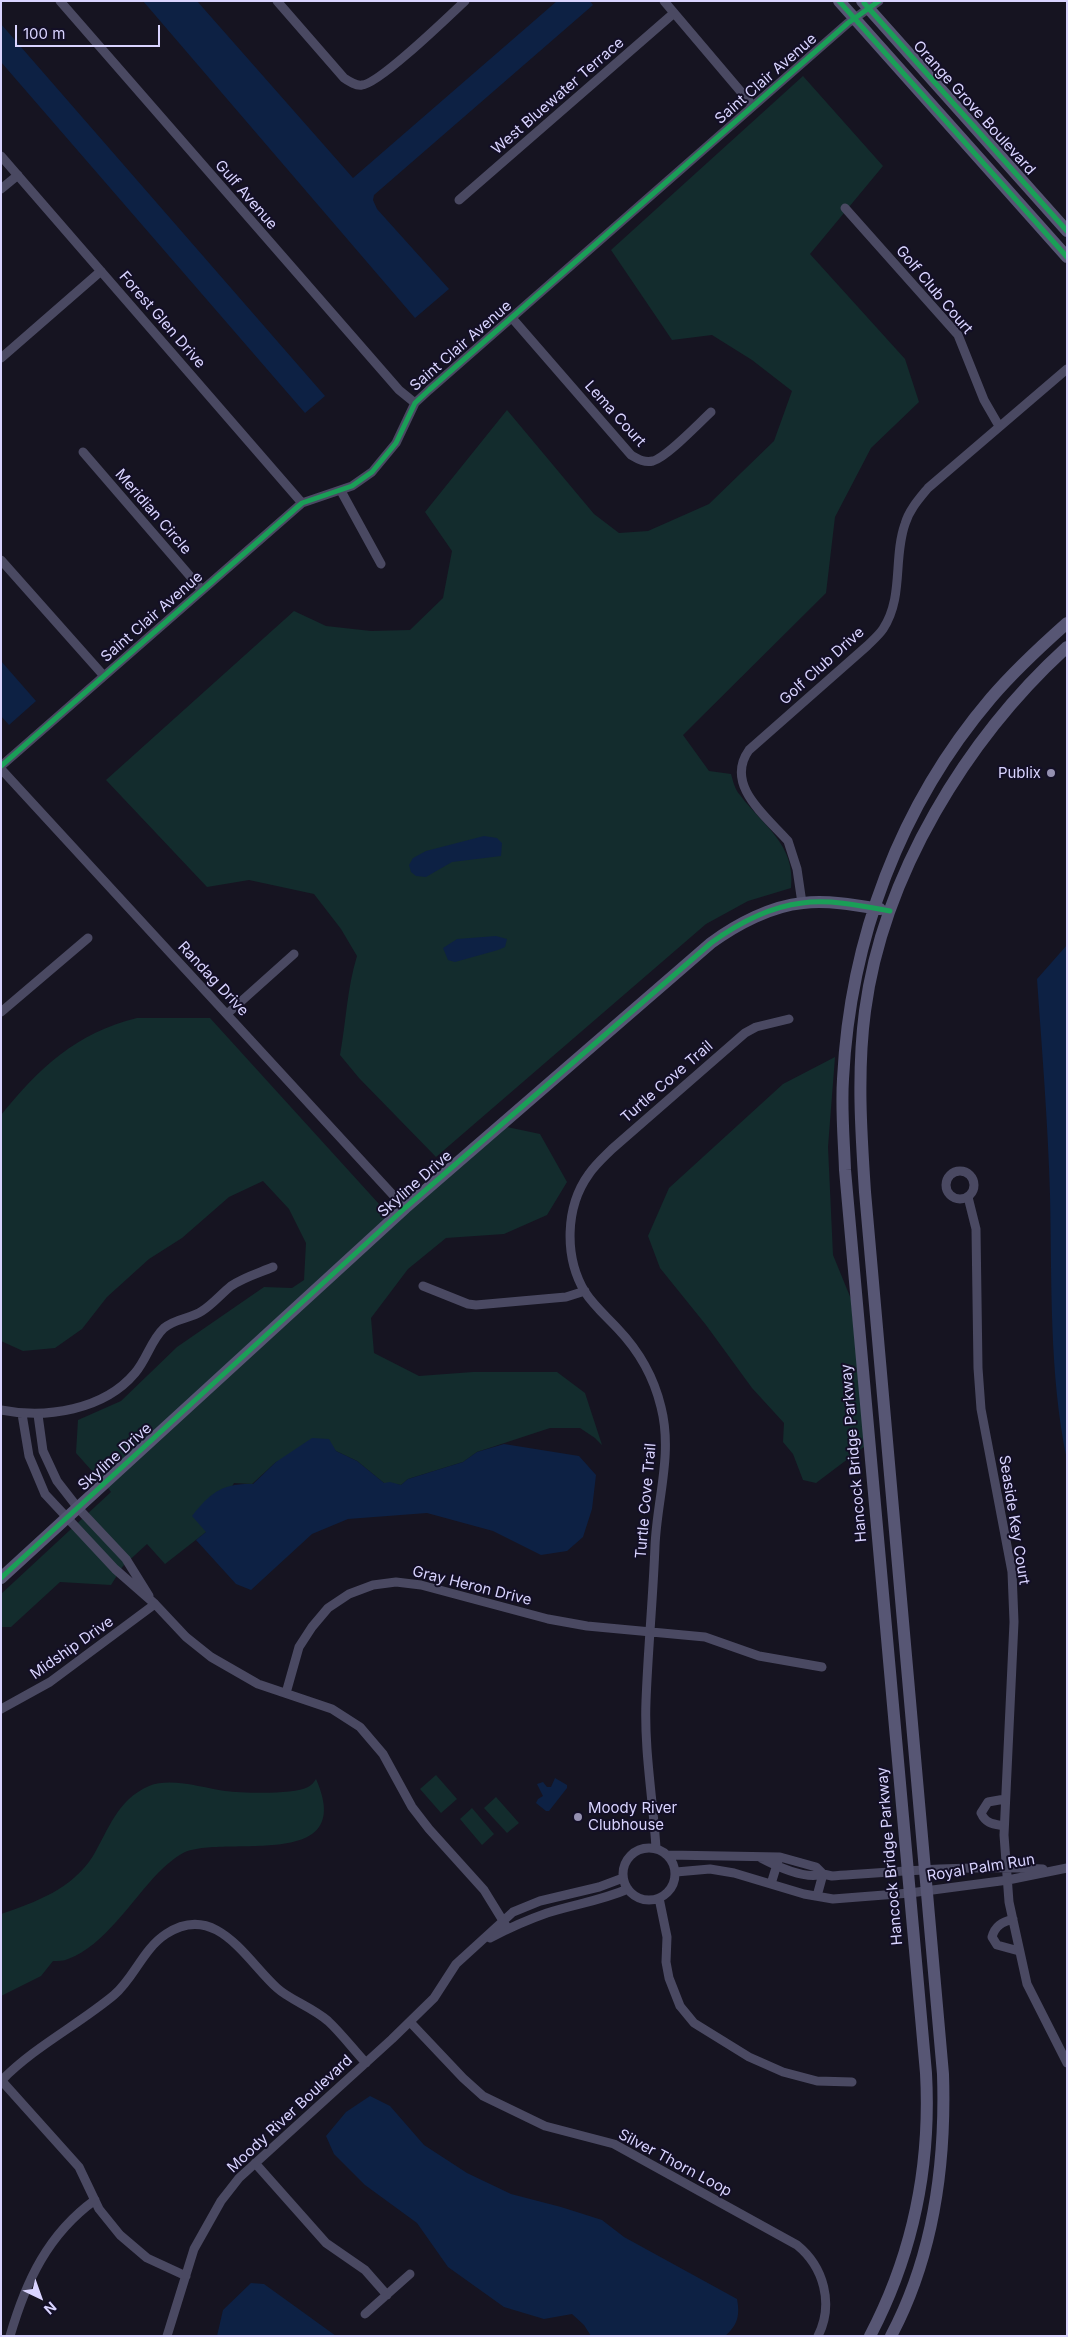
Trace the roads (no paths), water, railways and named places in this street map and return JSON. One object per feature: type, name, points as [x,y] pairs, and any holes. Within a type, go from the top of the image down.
[{"type":"main road","name":"Orange Grove Boulevard","points":[[839,1],[1067,257]]},
{"type":"main road","name":"Orange Grove Boulevard","points":[[870,3],[1067,231]]},
{"type":"main road","name":"Hancock Bridge Parkway","points":[[870,2336],[893,2287],[906,2250],[920,2192],[925,2153],[927,2093],[848,1200],[842,1106],[847,1024],[864,937],[873,908],[910,819],[956,743],[991,698],[1012,674],[1067,623]]},
{"type":"main road","points":[[890,2336],[908,2298],[921,2262],[936,2207],[944,2150],[944,2074],[865,1192],[860,1103],[864,1012],[873,969],[890,911],[914,854],[938,808],[973,751],[1024,689],[1067,647]]},
{"type":"main road","name":"Skyline Drive","points":[[1,1578],[405,1208],[728,930],[750,919],[802,903],[890,911]]},
{"type":"street","name":"Gulf Avenue","points":[[60,1],[398,390],[415,403]]},
{"type":"street","points":[[277,1],[344,78],[352,84],[362,86],[380,76],[465,1]]},
{"type":"street","points":[[664,1],[753,106]]},
{"type":"street","name":"Saint Clair Avenue","points":[[1,767],[302,503],[341,491],[362,480],[388,455],[402,432],[415,403],[870,3]]},
{"type":"street","name":"West Bluewater Terrace","points":[[459,200],[674,13]]},
{"type":"street","name":"Forest Glen Drive","points":[[1,156],[302,503]]},
{"type":"street","points":[[1,189],[18,175]]},
{"type":"street","points":[[1020,205],[1033,193]]},
{"type":"street","name":"Golf Club Court","points":[[845,208],[958,335],[984,400],[999,426]]},
{"type":"street","points":[[1,358],[101,271]]},
{"type":"street","name":"Lema Court","points":[[512,318],[631,455],[638,460],[647,462],[661,457],[711,412]]},
{"type":"street","name":"Golf Club Drive","points":[[802,903],[793,850],[788,841],[744,788],[740,773],[742,759],[749,750],[867,646],[882,630],[892,612],[896,598],[900,542],[909,513],[928,488],[1067,369]]},
{"type":"street","name":"Meridian Circle","points":[[83,452],[202,590]]},
{"type":"street","points":[[341,491],[381,564]]},
{"type":"street","points":[[1,560],[104,676]]},
{"type":"street","name":"Randag Drive","points":[[1,767],[405,1208]]},
{"type":"street","points":[[1,1012],[88,938]]},
{"type":"street","points":[[227,1014],[294,954]]},
{"type":"street","name":"Turtle Cove Trail","points":[[656,1848],[648,1763],[646,1702],[656,1521],[666,1456],[664,1420],[653,1381],[637,1352],[585,1291],[573,1263],[570,1228],[574,1206],[588,1174],[612,1149],[745,1033],[756,1027],[789,1019]]},
{"type":"street","name":"Seaside Key Court","points":[[968,1197],[976,1229],[978,1368],[981,1409],[1012,1572],[1014,1622],[1004,1826],[1006,1867],[1013,1919],[1027,1984],[1067,2063]]},
{"type":"street","points":[[1,1410],[38,1415],[75,1408],[111,1392],[134,1374],[146,1358],[156,1337],[166,1326],[203,1311],[240,1281],[273,1268]]},
{"type":"street","points":[[423,1286],[468,1304],[476,1305],[566,1296],[585,1291]]},
{"type":"street","points":[[22,1414],[32,1465],[45,1494],[115,1569],[155,1604],[186,1637],[211,1657],[258,1684],[332,1709],[360,1727],[372,1738],[383,1754],[412,1807],[429,1829],[484,1890],[505,1925]]},
{"type":"street","points":[[38,1415],[43,1452],[57,1481],[78,1508],[126,1559],[155,1604]]},
{"type":"street","points":[[32,1465],[47,1460]]},
{"type":"street","name":"Gray Heron Drive","points":[[286,1693],[299,1647],[312,1627],[328,1608],[349,1594],[373,1585],[396,1582],[421,1585],[548,1619],[587,1626],[705,1637],[759,1656],[822,1667]]},
{"type":"street","name":"Midship Drive","points":[[1,1709],[50,1682],[155,1604]]},
{"type":"street","points":[[1004,1826],[992,1824],[984,1819],[981,1813],[988,1802],[1005,1799]]},
{"type":"street","points":[[643,1848],[656,1848],[668,1855],[674,1863],[676,1872],[675,1882],[670,1890],[660,1898],[647,1900],[638,1898],[628,1889],[623,1878],[625,1864],[629,1856],[643,1848]]},
{"type":"street","points":[[668,1855],[757,1856],[778,1861],[815,1877],[824,1874],[832,1876],[908,1871]]},
{"type":"street","points":[[771,1884],[778,1861]]},
{"type":"street","name":"Royal Palm Run","points":[[908,1871],[1006,1867],[1067,1868]]},
{"type":"street","points":[[676,1872],[710,1869],[734,1873],[833,1899],[910,1893]]},
{"type":"street","name":"Royal Palm Run","points":[[910,1893],[1008,1880],[1056,1869]]},
{"type":"street","points":[[817,1896],[824,1874]]},
{"type":"street","name":"Moody River Boulevard","points":[[505,1925],[513,1912],[540,1901],[599,1887],[623,1878]]},
{"type":"street","name":"Moody River Boulevard","points":[[167,2336],[194,2249],[221,2201],[239,2178],[366,2063],[434,1998],[456,1964],[479,1943],[505,1925],[604,1900],[628,1889]]},
{"type":"street","points":[[660,1898],[668,1936],[666,1962],[668,1978],[680,2006],[694,2023],[742,2054],[782,2072],[817,2081],[852,2082]]},
{"type":"street","points":[[1013,1919],[1002,1922],[994,1930],[992,1937],[997,1945],[1019,1951]]},
{"type":"street","points":[[186,2276],[155,2262],[129,2244],[109,2222],[95,2200],[79,2166],[1,2080],[18,2065],[117,1992],[152,1947],[165,1934],[192,1926],[207,1926],[224,1934],[237,1944],[278,1989],[328,2021],[366,2063]]},
{"type":"street","name":"Silver Thorn Loop","points":[[410,2022],[463,2078],[483,2096],[545,2126],[614,2144],[797,2245],[814,2263],[826,2295],[823,2325],[818,2336]]},
{"type":"street","points":[[255,2163],[326,2244],[365,2270],[387,2294]]},
{"type":"street","points":[[10,2336],[26,2288],[43,2254],[66,2224],[95,2200]]},
{"type":"street","points":[[365,2314],[410,2274]]},
{"type":"water","points":[[143,1],[197,1],[353,178],[557,1],[590,1],[593,5],[374,195],[373,200],[377,209],[449,289],[415,318]]},
{"type":"water","points":[[1,24],[325,396],[305,413],[1,62]]},
{"type":"water","points":[[1,661],[36,701],[9,725],[1,716]]},
{"type":"water","points":[[484,836],[497,838],[502,843],[501,856],[452,862],[426,877],[416,876],[411,872],[409,865],[413,858],[426,851]]},
{"type":"water","points":[[496,936],[507,939],[505,947],[455,962],[448,960],[443,948],[457,939]]},
{"type":"water","points":[[1067,945],[1067,1460],[1061,1428],[1054,1362],[1049,1168],[1037,979]]},
{"type":"water","points":[[312,1438],[329,1439],[336,1451],[357,1461],[384,1483],[390,1482],[401,1485],[408,1479],[463,1462],[477,1452],[504,1444],[579,1456],[596,1475],[592,1509],[583,1537],[567,1551],[541,1555],[493,1531],[427,1513],[348,1519],[312,1534],[251,1590],[236,1584],[196,1540],[206,1532],[192,1516],[205,1501],[218,1491],[233,1485],[253,1484],[276,1462]]},
{"type":"water","points":[[555,1778],[567,1785],[567,1788],[549,1811],[546,1811],[536,1803],[543,1796],[537,1784],[543,1782],[547,1787],[551,1787]]},
{"type":"water","points":[[370,2096],[390,2106],[424,2145],[467,2173],[511,2194],[602,2220],[624,2237],[737,2299],[738,2315],[733,2328],[725,2336],[591,2336],[584,2325],[572,2314],[544,2319],[504,2307],[448,2267],[417,2223],[365,2185],[334,2154],[326,2136],[346,2112]]},
{"type":"water","points":[[251,2283],[264,2284],[336,2336],[217,2336],[223,2310]]},
{"type":"place","name":"Publix","points":[[1051,773]]},
{"type":"place","name":"Moody River Clubhouse","points":[[578,1817]]}]
